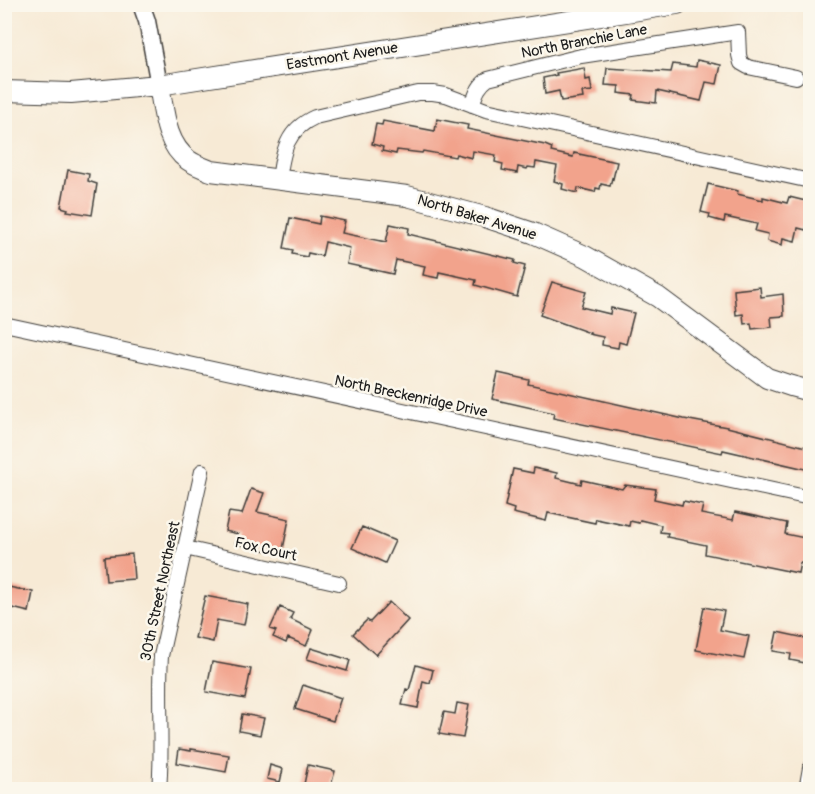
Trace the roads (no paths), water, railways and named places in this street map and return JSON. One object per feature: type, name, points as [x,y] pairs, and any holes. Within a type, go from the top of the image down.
[{"type":"main road","name":"Eastmont Avenue","points":[[4,91],[71,93],[159,85],[677,4]]},
{"type":"main road","name":"North Baker Avenue","points":[[159,85],[167,128],[175,146],[189,161],[211,171],[406,196],[484,217],[532,233],[585,256],[658,297],[768,378],[810,391]]},
{"type":"street","points":[[141,4],[147,21],[159,85]]},
{"type":"street","name":"North Branchie Lane","points":[[472,105],[476,92],[488,79],[581,56],[738,32],[741,63],[748,67],[796,77]]},
{"type":"street","points":[[279,180],[283,151],[288,141],[305,122],[315,117],[418,93],[433,93],[446,95],[472,105],[810,181]]},
{"type":"street","name":"North Breckenridge Drive","points":[[4,324],[810,498]]},
{"type":"street","name":"30th Street Northeast","points":[[159,789],[160,656],[202,471]]},
{"type":"street","name":"Fox Court","points":[[185,548],[339,583]]},
{"type":"street","points":[[806,789],[810,768]]}]
